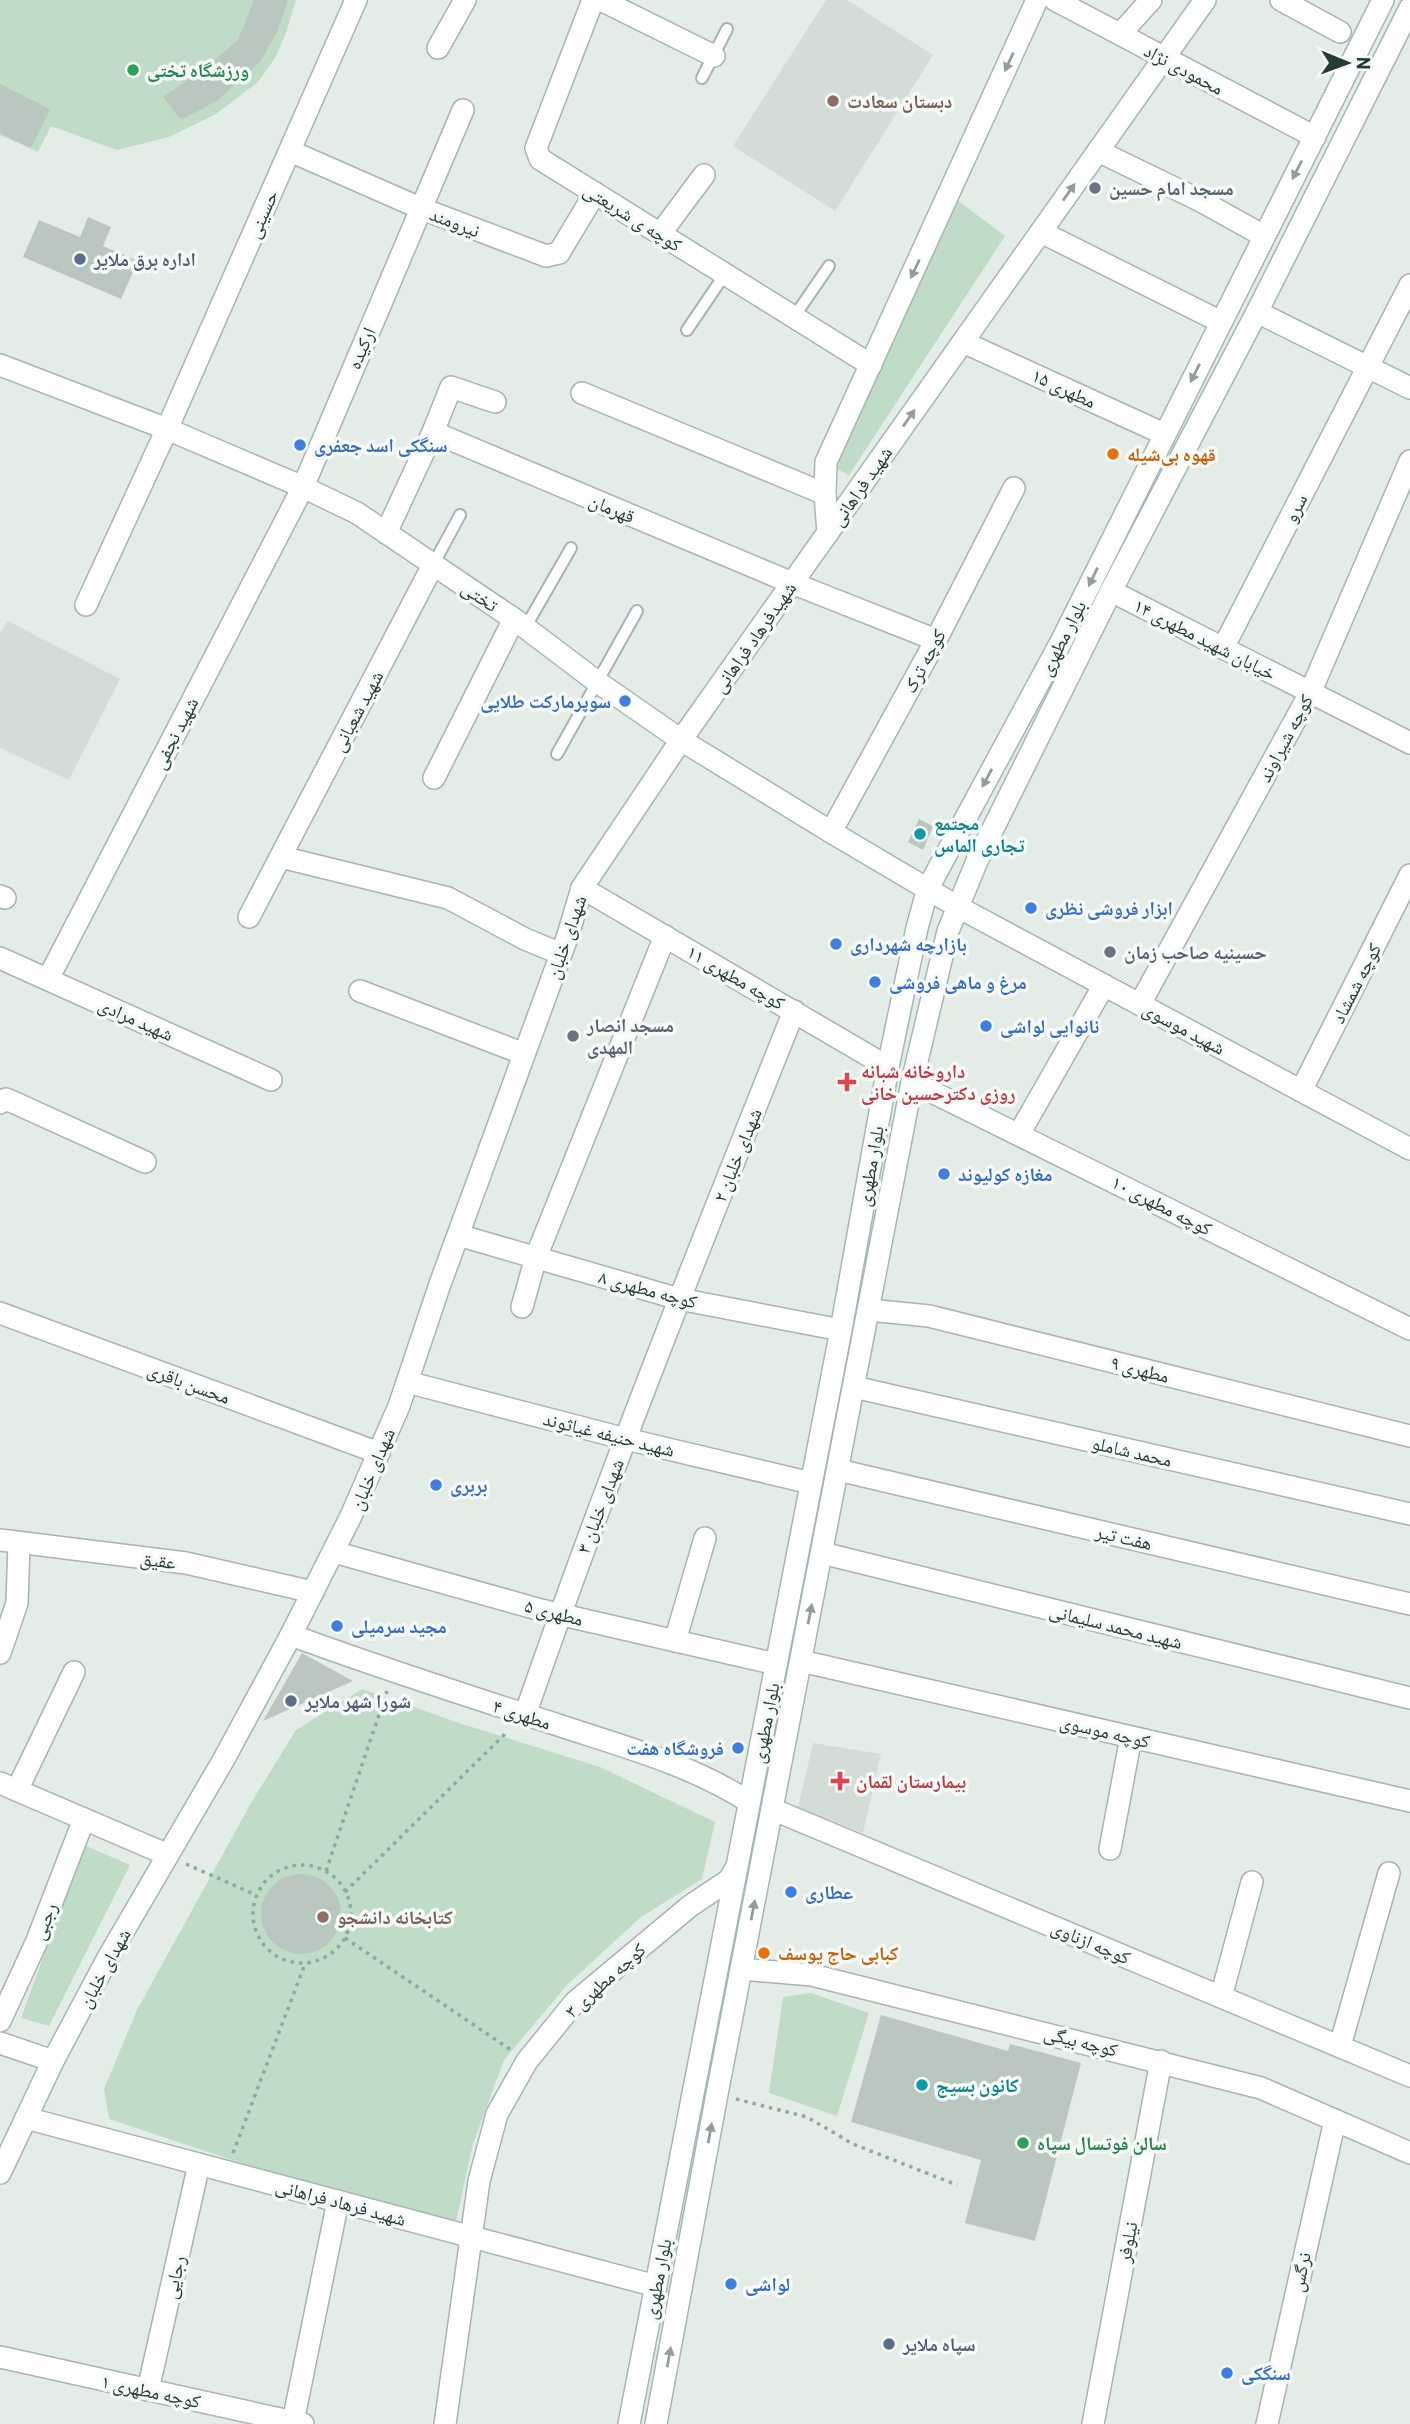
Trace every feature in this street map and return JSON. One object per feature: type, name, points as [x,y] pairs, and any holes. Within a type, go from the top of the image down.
[{"type":"street","name":"حسینی","points":[[86,605],[167,429],[356,0]]},
{"type":"street","points":[[438,48],[465,0]]},
{"type":"street","name":"کوچه ی شریعتی","points":[[593,0],[536,148],[540,159],[871,365]]},
{"type":"street","points":[[601,0],[714,56]]},
{"type":"street","name":"شهید فراهانی","points":[[828,533],[826,462],[1037,0]]},
{"type":"street","name":"محمودی نژاد","points":[[1055,0],[1315,137]]},
{"type":"street","points":[[1120,34],[1151,0]]},
{"type":"street","name":"شهید فراهانی","points":[[828,533],[1205,0]]},
{"type":"street","points":[[1281,0],[1340,32]]},
{"type":"street","name":"بلوار مطهری","points":[[629,2424],[841,1330],[888,1067],[916,928],[928,888],[1062,640],[1383,0]]},
{"type":"street","name":"بلوار مطهری","points":[[656,2424],[912,1082],[948,931],[978,861],[1111,591],[1257,312],[1409,7]]},
{"type":"street","name":"ارکیده","points":[[303,487],[463,110]]},
{"type":"street","name":"نیرومند","points":[[290,151],[420,208],[546,256],[559,253],[594,193]]},
{"type":"street","points":[[1098,152],[1201,201],[1264,236]]},
{"type":"street","points":[[660,234],[704,175]]},
{"type":"street","points":[[1041,232],[1221,322]]},
{"type":"street","name":"سرو","points":[[1223,648],[1410,285]]},
{"type":"street","points":[[1257,312],[1410,388]]},
{"type":"street","name":"مطهری ۱۵","points":[[963,342],[1164,433]]},
{"type":"street","name":"تختی","points":[[0,365],[167,429],[357,513],[681,740],[958,907]]},
{"type":"street","points":[[386,533],[433,432],[450,387],[495,402]]},
{"type":"street","points":[[582,393],[825,494]]},
{"type":"street","name":"قهرمان","points":[[433,432],[792,583],[936,640]]},
{"type":"street","name":"کوچه شیراوند","points":[[1140,1004],[1310,692],[1410,461]]},
{"type":"street","name":"شهید نجفی","points":[[48,979],[303,487]]},
{"type":"street","name":"کوچه ترک","points":[[831,832],[936,640],[1014,488]]},
{"type":"street","name":"شهیدفرهاد فراهانی","points":[[681,740],[828,533]]},
{"type":"street","name":"شهید شعبانی","points":[[249,917],[433,565]]},
{"type":"street","name":"خیابان شهید مطهری ۱۴","points":[[1111,591],[1410,743]]},
{"type":"street","points":[[434,778],[519,624]]},
{"type":"street","name":"شهدای خلبان","points":[[0,2172],[53,2061],[109,1956],[225,1759],[334,1552],[379,1453],[407,1382],[561,954],[582,888],[681,740]]},
{"type":"street","points":[[281,857],[448,898],[525,939],[561,954]]},
{"type":"street","name":"کوچه شمشاد","points":[[1301,1091],[1410,874]]},
{"type":"street","name":"کوچه مطهری ۱۱","points":[[582,888],[888,1067]]},
{"type":"street","name":"شهید موسوی","points":[[958,907],[1410,1149]]},
{"type":"street","points":[[522,1307],[536,1257],[665,936]]},
{"type":"street","name":"شهید مرادی","points":[[0,958],[271,1080]]},
{"type":"street","points":[[1020,1134],[1104,985]]},
{"type":"street","points":[[360,991],[524,1054]]},
{"type":"street","name":"شهدای خلبان ۲","points":[[680,1299],[794,1011]]},
{"type":"street","name":"کوچه مطهری ۱۰","points":[[912,1082],[1410,1329]]},
{"type":"street","points":[[0,1103],[6,1099],[145,1162]]},
{"type":"street","name":"کوچه مطهری ۸","points":[[458,1235],[680,1299],[841,1330]]},
{"type":"street","name":"شهدای خلبان ۳","points":[[525,1715],[560,1614],[680,1299]]},
{"type":"street","name":"مطهری ۹","points":[[869,1310],[929,1316],[1410,1436]]},
{"type":"street","name":"محسن باقری","points":[[0,1313],[379,1453]]},
{"type":"street","name":"شهید حنیفه غیاثوند","points":[[407,1382],[626,1439],[811,1483]]},
{"type":"street","name":"محمد شاملو","points":[[854,1387],[1410,1514]]},
{"type":"street","name":"هفت تیر","points":[[838,1469],[1410,1604]]},
{"type":"street","points":[[675,1640],[705,1538]]},
{"type":"street","points":[[0,1653],[17,1603],[10,1542]]},
{"type":"street","name":"عقیق","points":[[10,1542],[186,1563],[313,1591]]},
{"type":"street","name":"مطهری ۵","points":[[334,1552],[560,1614],[776,1664]]},
{"type":"street","name":"شهید محمد سلیمانی","points":[[822,1553],[1410,1698]]},
{"type":"street","name":"مطهری ۴","points":[[291,1635],[393,1672],[665,1760],[719,1782],[749,1801]]},
{"type":"street","name":"کوچه موسوی","points":[[801,1661],[1410,1801]]},
{"type":"street","points":[[74,1672],[5,1787],[168,1855]]},
{"type":"street","points":[[1110,1849],[1131,1737]]},
{"type":"street","name":"کوچه ازناوی","points":[[772,1809],[1410,2076]]},
{"type":"street","name":"رجبی","points":[[0,2021],[36,1943],[84,1819]]},
{"type":"street","name":"کوچه مطهری ۳","points":[[445,2424],[479,2180],[497,2114],[527,2061],[575,2002],[690,1906],[729,1880],[736,1868]]},
{"type":"street","points":[[1340,2046],[1389,1873]]},
{"type":"street","points":[[1221,1997],[1252,1882]]},
{"type":"street","name":"کوچه بیگی","points":[[741,1969],[812,1975],[1261,2088],[1410,2153]]},
{"type":"street","points":[[0,2043],[53,2061]]},
{"type":"street","name":"نیلوفر","points":[[1093,2424],[1161,2061]]},
{"type":"street","name":"شهید فرهاد فراهانی","points":[[26,2118],[656,2286]]},
{"type":"street","name":"نرگس","points":[[1268,2424],[1335,2120]]},
{"type":"street","name":"رجایی","points":[[148,2390],[199,2164]]},
{"type":"street","points":[[298,2423],[338,2201]]},
{"type":"street","name":"کوچه مطهری ۱","points":[[0,2357],[298,2423]]},
{"type":"lane","points":[[702,78],[727,29]]},
{"type":"lane","points":[[794,317],[828,266]]},
{"type":"lane","points":[[687,330],[725,274]]},
{"type":"lane","points":[[433,565],[460,515]]},
{"type":"lane","points":[[519,624],[571,548]]},
{"type":"lane","points":[[557,754],[637,611]]},
{"type":"path","points":[[326,1871],[393,1672]]},
{"type":"path","points":[[345,1892],[525,1715]]},
{"type":"path","points":[[168,1855],[256,1895]]},
{"type":"path","points":[[313,1866],[326,1871],[338,1880],[345,1892],[351,1915],[345,1938],[328,1955],[306,1963],[278,1957],[267,1949],[258,1937],[253,1910],[256,1895],[263,1883],[286,1867],[313,1866]]},
{"type":"path","points":[[345,1938],[527,2061]]},
{"type":"path","points":[[226,2171],[306,1963]]},
{"type":"path","points":[[717,2094],[807,2117],[853,2144],[957,2185]]},
{"type":"shaded area","name":"دبستان سعادت","points":[[826,0],[847,0],[933,55],[835,211],[733,146]]},
{"type":"shaded area","points":[[8,621],[120,679],[69,780],[0,748],[0,633]]},
{"type":"shaded area","name":"بیمارستان لقمان","points":[[813,1743],[881,1754],[863,1833],[798,1808]]},
{"type":"green space","name":"ورزشگاه تختی","points":[[0,0],[296,0],[275,58],[258,82],[216,114],[169,137],[117,150],[51,126],[38,152],[0,135]]},
{"type":"green space","points":[[957,200],[1005,236],[849,475],[833,467]]},
{"type":"green space","points":[[362,1689],[462,1724],[600,1767],[715,1822],[702,1879],[641,1917],[568,1984],[504,2060],[473,2144],[455,2226],[325,2191],[109,2119],[104,2089],[137,2010],[251,1803],[296,1730]]},
{"type":"green space","points":[[84,1845],[130,1865],[49,2026],[21,2018]]},
{"type":"green space","points":[[811,1993],[869,2013],[837,2116],[769,2093],[783,1997]]},
{"type":"building","points":[[254,0],[288,0],[278,30],[260,62],[218,100],[181,120],[163,97],[210,64],[238,40]]},
{"type":"building","points":[[0,84],[50,109],[31,148],[0,133]]},
{"type":"building","name":"اداره برق ملایر","points":[[88,217],[111,227],[103,246],[138,261],[121,299],[23,257],[39,220],[80,237]]},
{"type":"building","name":"مجتمع تجاری الماس","points":[[919,819],[933,826],[923,850],[908,842]]},
{"type":"building","name":"شورا شهر ملایر","points":[[302,1653],[353,1681],[263,1721]]},
{"type":"building","points":[[301,1874],[316,1877],[329,1886],[338,1899],[341,1914],[338,1929],[329,1942],[316,1951],[301,1954],[286,1951],[273,1942],[264,1929],[261,1914],[264,1899],[273,1886],[286,1877]]},
{"type":"building","points":[[881,2015],[1008,2051],[1010,2044],[1081,2063],[1035,2241],[965,2223],[981,2160],[851,2122]]},
{"type":"place","name":"ورزشگاه تختی","points":[[133,70]]},
{"type":"place","name":"دبستان سعادت","points":[[833,101]]},
{"type":"place","name":"مسجد امام حسین","points":[[1095,188]]},
{"type":"place","name":"اداره برق ملایر","points":[[80,259]]},
{"type":"place","name":"سنگکی اسد جعفری","points":[[300,445]]},
{"type":"place","name":"قهوه بی‌شیله","points":[[1113,454]]},
{"type":"place","name":"سوپرمارکت طلایی","points":[[625,701]]},
{"type":"place","name":"مجتمع تجاری الماس","points":[[920,834]]},
{"type":"place","name":"ابزار فروشی نظری","points":[[1031,908]]},
{"type":"place","name":"بازارچه شهرداری","points":[[836,944]]},
{"type":"place","name":"حسینیه صاحب زمان","points":[[1110,952]]},
{"type":"place","name":"مرغ و ماهی فروشی","points":[[875,982]]},
{"type":"place","name":"نانوایی لواشی","points":[[986,1026]]},
{"type":"place","name":"مسجد انصار المهدی","points":[[573,1036]]},
{"type":"place","name":"داروخانه شبانه روزی دکترحسین خانی","points":[[847,1082]]},
{"type":"place","name":"مغازه کولیوند","points":[[944,1174]]},
{"type":"place","name":"بربری","points":[[436,1485]]},
{"type":"place","name":"مجید سرمیلی","points":[[337,1626]]},
{"type":"place","name":"شورا شهر ملایر","points":[[291,1701]]},
{"type":"place","name":"فروشگاه هفت","points":[[738,1748]]},
{"type":"place","name":"بیمارستان لقمان","points":[[840,1781]]},
{"type":"place","name":"عطاری","points":[[791,1892]]},
{"type":"place","name":"کتابخانه دانشجو","points":[[323,1917]]},
{"type":"place","name":"کبابی حاج یوسف","points":[[764,1953]]},
{"type":"place","name":"کانون بسیج","points":[[922,2085]]},
{"type":"place","name":"سالن فوتسال سپاه","points":[[1023,2143]]},
{"type":"place","name":"لواشی","points":[[731,2284]]},
{"type":"place","name":"سپاه ملایر","points":[[889,2344]]},
{"type":"place","name":"سنگکی","points":[[1227,2373]]}]
